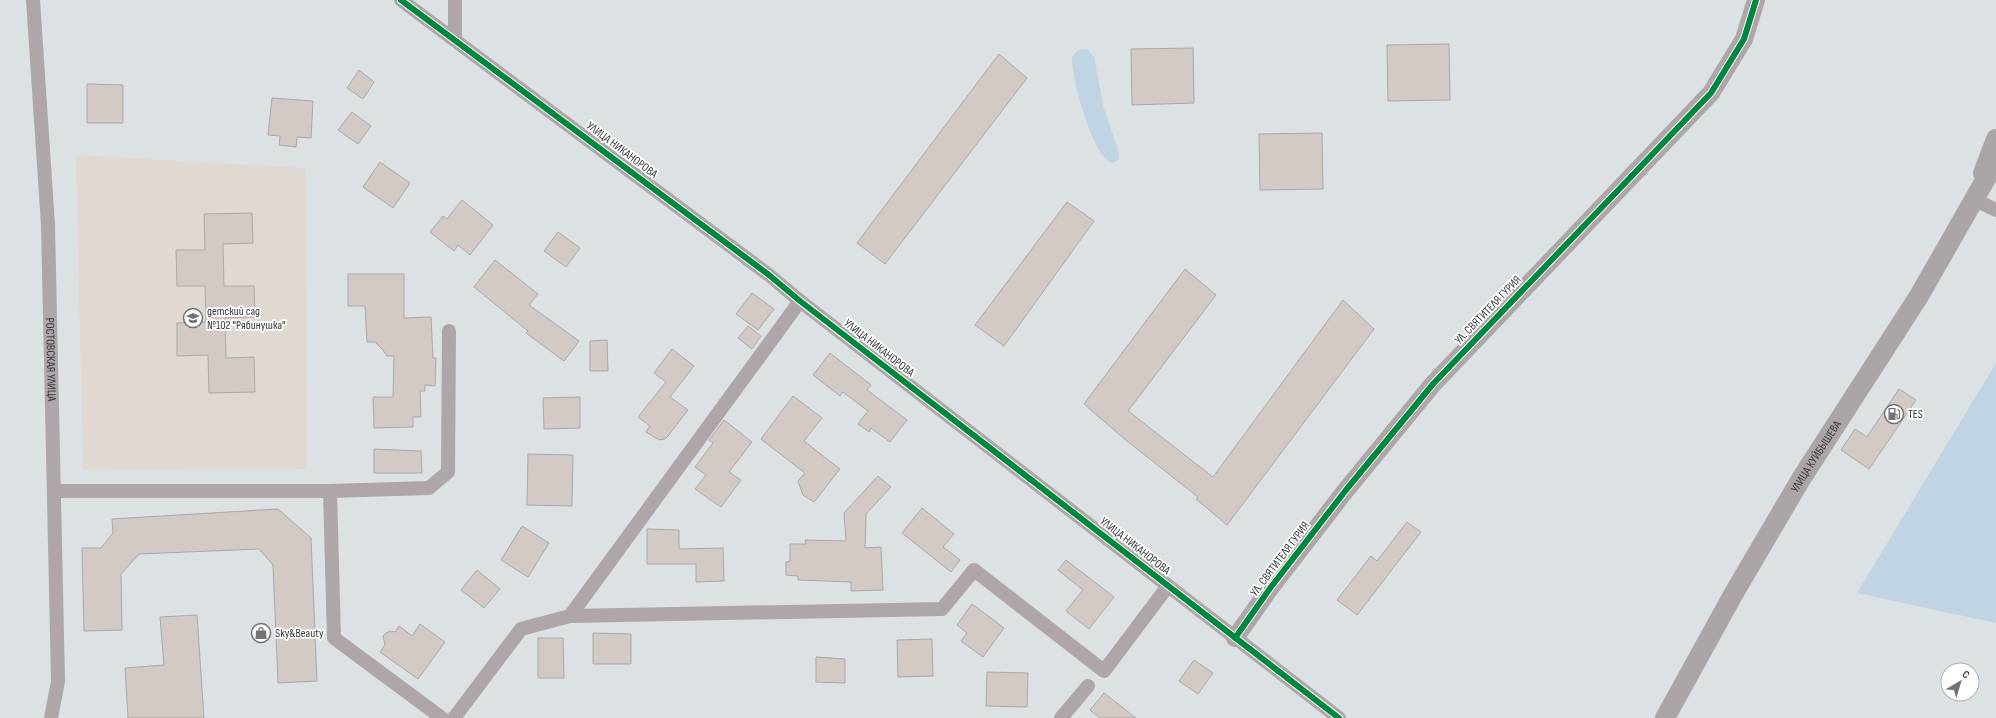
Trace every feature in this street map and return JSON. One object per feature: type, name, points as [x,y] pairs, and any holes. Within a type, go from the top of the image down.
[{"type":"main road","points":[[1973,199],[1996,139]]},
{"type":"main road","points":[[1973,199],[1996,162]]},
{"type":"main road","name":"УЛИЦА КУЙБЫШЕВА","points":[[1665,718],[1742,580],[1801,479],[1919,296],[1973,199]]},
{"type":"street","name":"РОСТОВСКАЯ УЛИЦА","points":[[33,0],[48,225],[58,681],[51,718]]},
{"type":"street","name":"УЛИЦА НИКАНОРОВА","points":[[402,0],[769,275],[800,301],[1339,718]]},
{"type":"street","points":[[455,0],[455,40]]},
{"type":"street","name":"УЛ. СВЯТИТЕЛЯ ГУРИЯ","points":[[1235,638],[1271,587],[1346,490],[1433,384],[1711,93],[1744,39],[1756,0]]},
{"type":"street","points":[[1973,199],[1996,210]]},
{"type":"street","points":[[570,616],[800,301]]},
{"type":"street","points":[[54,491],[330,491],[429,488],[448,472],[448,331]]},
{"type":"street","points":[[330,491],[334,638],[442,718]]},
{"type":"street","points":[[454,718],[521,629],[570,616],[942,609],[974,570],[1104,671],[1168,586]]},
{"type":"street","points":[[1061,718],[1088,686]]},
{"type":"shaded area","points":[[1078,50],[1088,50],[1094,57],[1104,109],[1119,153],[1119,159],[1113,163],[1105,158],[1098,148],[1091,133],[1079,98],[1072,57]]},
{"type":"shaded area","name":"детский сад №102 \"Рябинушка\"","points":[[76,155],[306,168],[307,469],[83,470]]},
{"type":"shaded area","points":[[1996,363],[1996,623],[1857,593]]},
{"type":"building","points":[[1449,44],[1450,100],[1388,101],[1387,45]]},
{"type":"building","points":[[1193,48],[1194,103],[1132,105],[1131,49]]},
{"type":"building","points":[[999,54],[1027,78],[885,264],[857,243]]},
{"type":"building","points":[[359,70],[374,82],[363,99],[347,88]]},
{"type":"building","points":[[87,84],[123,85],[123,123],[87,123]]},
{"type":"building","points":[[272,98],[313,101],[311,138],[297,137],[296,147],[279,145],[280,136],[268,135]]},
{"type":"building","points":[[352,112],[371,126],[358,144],[338,130]]},
{"type":"building","points":[[1322,133],[1323,189],[1260,190],[1259,134]]},
{"type":"building","points":[[380,162],[410,183],[393,208],[363,187]]},
{"type":"building","points":[[462,200],[493,225],[470,255],[458,245],[454,251],[430,232],[443,216],[447,219]]},
{"type":"building","points":[[1067,202],[1094,221],[1004,346],[975,325]]},
{"type":"building","points":[[252,213],[253,243],[223,244],[224,286],[254,286],[255,317],[225,318],[226,358],[254,357],[255,392],[209,393],[208,355],[177,356],[177,323],[206,322],[205,286],[177,286],[176,250],[205,250],[204,214]]},
{"type":"building","points":[[558,232],[580,248],[566,267],[544,251]]},
{"type":"building","points":[[495,260],[538,294],[529,305],[579,341],[564,361],[526,333],[528,331],[474,287]]},
{"type":"building","points":[[1185,269],[1216,295],[1128,411],[1213,477],[1343,300],[1374,329],[1227,525],[1196,499],[1198,497],[1127,441],[1084,404]]},
{"type":"building","points":[[348,274],[404,274],[404,318],[431,317],[433,358],[436,358],[435,386],[425,385],[425,391],[420,391],[421,417],[413,417],[413,427],[374,428],[373,397],[393,397],[394,356],[387,356],[375,342],[367,342],[365,306],[348,306]]},
{"type":"building","points":[[752,293],[774,309],[758,330],[736,314]]},
{"type":"building","points":[[748,326],[761,336],[752,349],[738,338]]},
{"type":"building","points":[[607,340],[608,371],[590,371],[590,341]]},
{"type":"building","points":[[672,349],[694,366],[670,397],[688,410],[668,436],[665,439],[659,440],[646,432],[650,426],[638,417],[666,382],[654,373]]},
{"type":"building","points":[[830,353],[871,385],[867,390],[907,420],[890,442],[871,428],[869,432],[858,424],[868,411],[843,392],[840,396],[813,375]]},
{"type":"building","name":"TES","points":[[1899,389],[1916,400],[1869,469],[1841,450],[1855,429],[1867,437]]},
{"type":"building","points":[[793,396],[822,418],[804,441],[840,469],[814,502],[803,495],[798,481],[805,473],[761,439]]},
{"type":"building","points":[[580,397],[580,428],[544,429],[543,398]]},
{"type":"building","points":[[724,420],[752,442],[729,472],[741,480],[721,507],[695,489],[706,475],[695,467],[713,443],[709,440]]},
{"type":"building","points":[[374,449],[421,451],[422,473],[374,473]]},
{"type":"building","points":[[528,454],[573,455],[572,506],[527,505]]},
{"type":"building","points":[[878,476],[891,487],[866,514],[865,548],[881,547],[883,590],[851,591],[851,582],[798,580],[798,576],[786,575],[786,562],[790,561],[790,544],[806,544],[805,540],[846,541],[844,513]]},
{"type":"building","points":[[922,508],[954,534],[943,547],[960,560],[951,572],[902,533]]},
{"type":"building","points":[[278,509],[311,538],[317,681],[278,683],[273,565],[259,549],[139,554],[121,574],[122,630],[84,631],[82,548],[101,548],[113,533],[112,519]]},
{"type":"building","points":[[1407,522],[1421,532],[1357,615],[1337,600],[1371,556],[1377,561]]},
{"type":"building","points":[[522,526],[549,543],[528,577],[501,560]]},
{"type":"building","points":[[647,529],[679,530],[679,549],[723,548],[724,581],[696,582],[696,564],[647,564]]},
{"type":"building","points":[[1066,560],[1114,597],[1089,629],[1066,611],[1083,590],[1058,570]]},
{"type":"building","points":[[477,570],[500,589],[484,608],[461,590]]},
{"type":"building","points":[[972,604],[1004,628],[983,657],[961,641],[967,633],[957,625]]},
{"type":"building","points":[[197,615],[204,718],[128,718],[125,668],[164,665],[160,617]]},
{"type":"building","points":[[420,624],[445,642],[418,679],[380,652],[385,645],[383,636],[386,633],[390,631],[395,632],[399,626],[412,636]]},
{"type":"building","points":[[593,633],[631,634],[631,664],[593,664]]},
{"type":"building","points":[[538,638],[563,638],[564,678],[538,678]]},
{"type":"building","points":[[932,639],[933,676],[898,677],[897,640]]},
{"type":"building","points":[[816,657],[845,659],[845,683],[816,682]]},
{"type":"building","points":[[1194,660],[1213,673],[1198,694],[1179,681]]},
{"type":"building","points":[[987,672],[1028,673],[1027,707],[986,706]]},
{"type":"building","points":[[1104,693],[1136,718],[1100,718],[1090,710]]},
{"type":"cycle path","points":[[401,0],[769,275],[800,301],[1339,718]]},
{"type":"cycle path","points":[[1235,638],[1271,587],[1346,490],[1433,384],[1711,93],[1744,39],[1756,0]]},
{"type":"place","name":"детский сад №102 \"Рябинушка\"","points":[[193,318]]},
{"type":"place","name":"TES","points":[[1894,414]]},
{"type":"place","name":"Sky&Beauty","points":[[261,633]]}]
